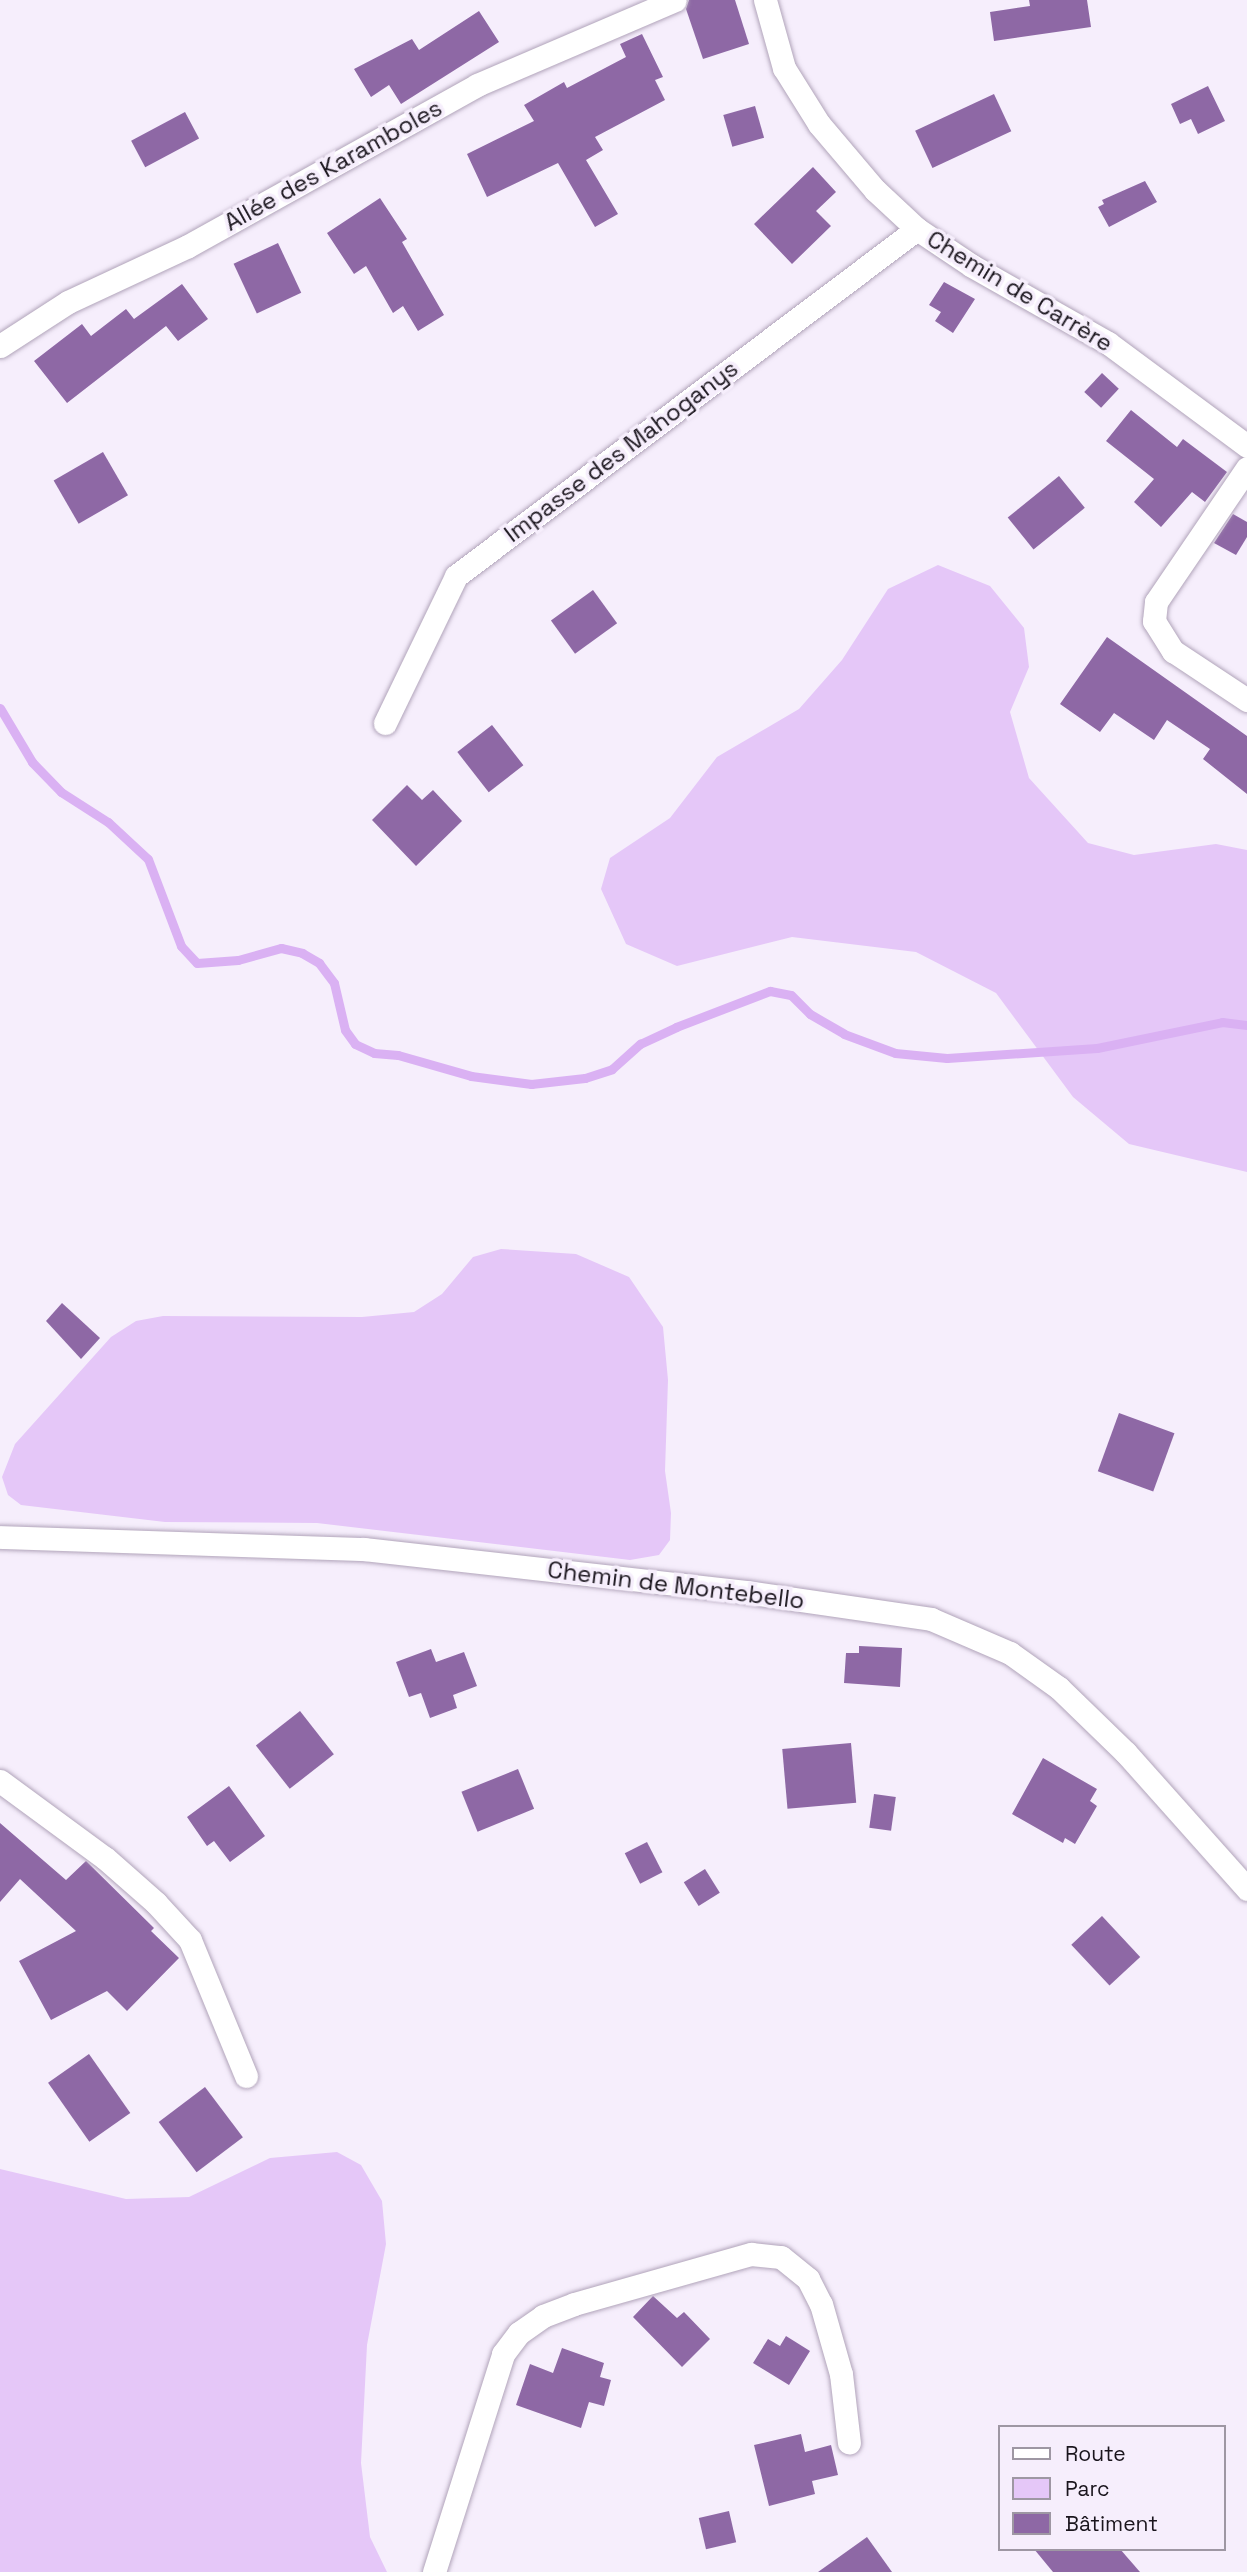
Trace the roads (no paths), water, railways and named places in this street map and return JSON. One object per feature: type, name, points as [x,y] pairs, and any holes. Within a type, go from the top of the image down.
[{"type":"street","name":"Allée des Karamboles","points":[[0,346],[68,302],[188,246],[477,85],[675,0]]},
{"type":"street","name":"Chemin de Carrère","points":[[765,0],[784,68],[819,124],[875,190],[917,229],[972,267],[1108,343],[1247,446]]},
{"type":"street","name":"Impasse des Mahoganys","points":[[385,723],[456,576],[917,229]]},
{"type":"street","points":[[1247,468],[1156,603],[1154,621],[1173,651],[1247,700]]},
{"type":"street","name":"Chemin de Montebello","points":[[0,1537],[364,1549],[746,1592],[931,1619],[1010,1653],[1059,1688],[1126,1753],[1247,1889]]},
{"type":"street","points":[[0,1780],[105,1858],[156,1903],[190,1940],[246,2076]]},
{"type":"street","points":[[435,2572],[503,2354],[519,2333],[543,2316],[574,2304],[751,2254],[781,2257],[808,2279],[821,2304],[841,2374],[849,2443]]},
{"type":"waterway","points":[[0,708],[32,762],[61,792],[108,822],[148,859],[181,946],[197,963],[238,960],[281,948],[302,953],[319,963],[334,983],[345,1030],[355,1044],[374,1053],[398,1055],[471,1076],[531,1084],[585,1078],[612,1069],[640,1044],[676,1027],[770,991],[791,995],[810,1014],[844,1034],[895,1053],[947,1058],[1097,1048],[1222,1022],[1247,1025]]}]
